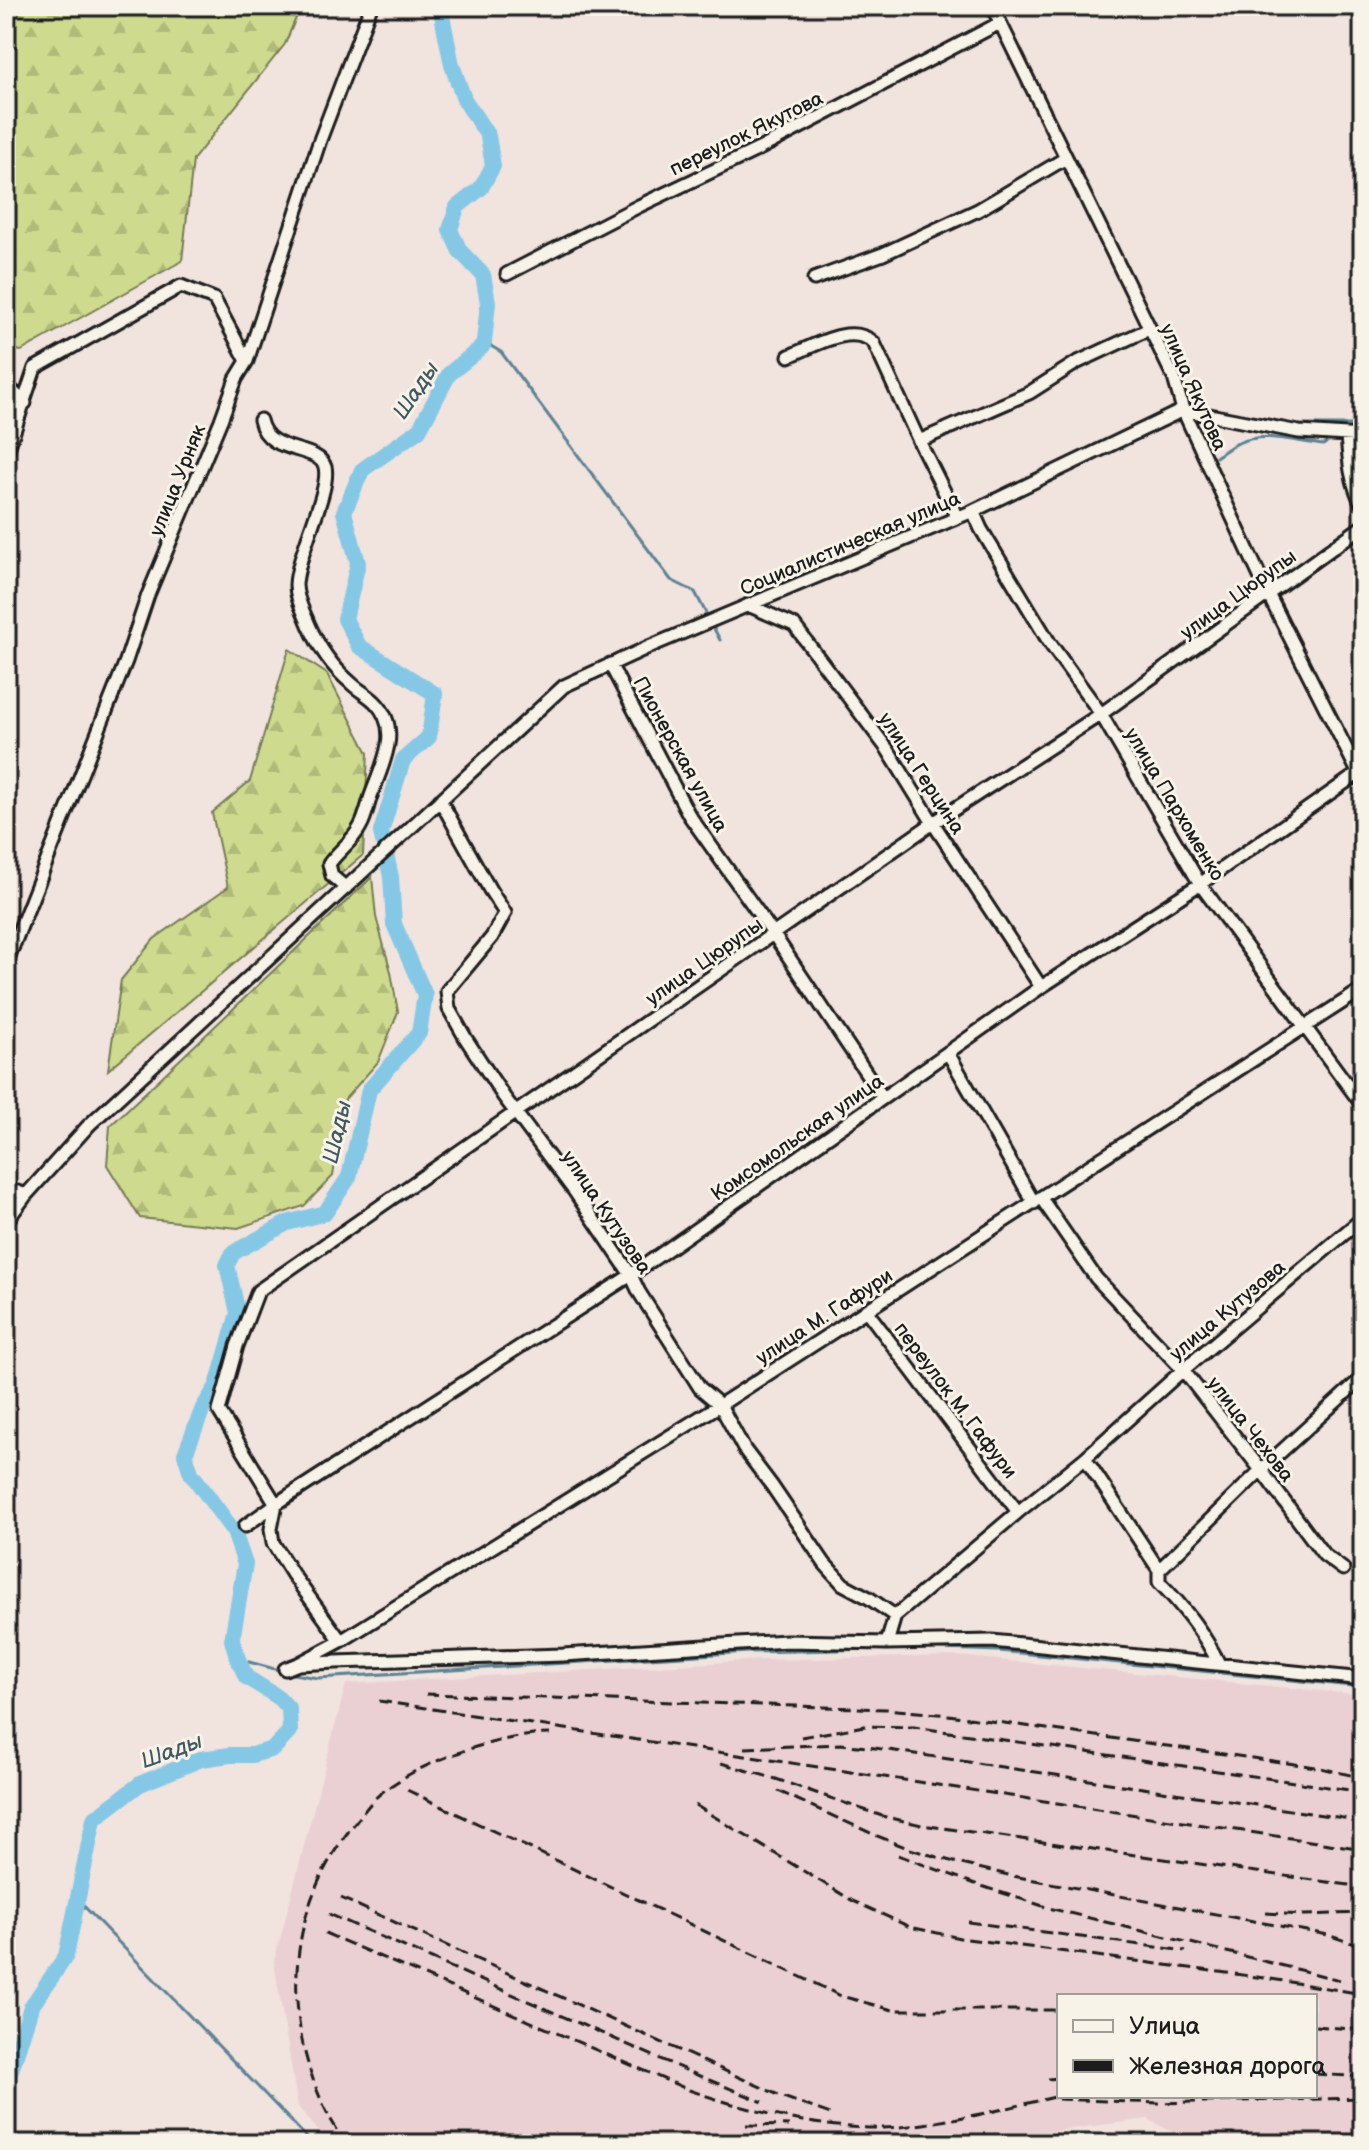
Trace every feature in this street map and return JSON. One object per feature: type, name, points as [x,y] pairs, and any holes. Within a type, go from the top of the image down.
[{"type":"street","name":"улица Урняк","points":[[6,964],[126,661],[148,595],[236,379],[247,361],[320,140],[371,6]]},
{"type":"street","name":"улица Якутова","points":[[992,6],[1174,378],[1183,410],[1268,594],[1362,775]]},
{"type":"street","name":"переулок Якутова","points":[[507,274],[759,149],[1000,23]]},
{"type":"street","points":[[814,279],[883,254],[978,210],[1066,158]]},
{"type":"street","points":[[6,455],[35,368],[181,286],[214,299],[247,361]]},
{"type":"street","points":[[919,441],[1029,393],[1076,363],[1149,329]]},
{"type":"street","points":[[789,356],[842,336],[856,335],[874,343],[957,517]]},
{"type":"street","points":[[6,385],[25,403]]},
{"type":"street","points":[[1183,410],[1299,432],[1363,436]]},
{"type":"street","name":"Социалистическая улица","points":[[6,1222],[89,1125],[564,686],[697,626],[973,511],[1183,410]]},
{"type":"street","points":[[260,420],[272,440],[317,457],[324,463],[321,494],[296,584],[299,602],[325,657],[348,681],[375,702],[386,717],[389,732],[387,757],[360,827],[329,864],[332,876],[346,888]]},
{"type":"street","points":[[1347,436],[1354,490],[1363,506]]},
{"type":"street","name":"улица Пархоменко","points":[[973,511],[1049,642],[1101,714],[1200,884],[1363,1106]]},
{"type":"street","name":"улица Цюрупы","points":[[276,1504],[219,1411],[237,1346],[258,1291],[933,823],[1101,714],[1363,526]]},
{"type":"street","name":"улица Герцина","points":[[748,605],[794,625],[888,750],[1041,987]]},
{"type":"street","name":"Пионерская улица","points":[[610,664],[689,815],[883,1098]]},
{"type":"street","name":"Комсомольская улица","points":[[245,1526],[631,1275],[1041,987],[1362,775]]},
{"type":"street","name":"улица Кутузова","points":[[440,800],[505,913],[492,937],[447,991],[449,1009],[515,1113],[575,1192],[631,1275],[700,1388],[720,1405],[744,1449],[825,1564],[843,1584],[895,1616],[1085,1458],[1183,1370],[1363,1218]]},
{"type":"street","name":"улица М. Гафури","points":[[298,1664],[341,1641],[720,1405],[1363,989]]},
{"type":"street","name":"улица Чехова","points":[[948,1053],[1038,1200],[1096,1278],[1183,1370],[1324,1555],[1343,1569]]},
{"type":"street","points":[[6,1188],[26,1195]]},
{"type":"street","name":"переулок М. Гафури","points":[[866,1310],[1018,1512]]},
{"type":"street","points":[[1159,1570],[1261,1470],[1361,1382]]},
{"type":"street","points":[[1085,1458],[1159,1570],[1159,1582],[1204,1635],[1219,1664]]},
{"type":"street","points":[[276,1504],[271,1529],[273,1543],[341,1641]]},
{"type":"street","points":[[887,1643],[895,1616]]},
{"type":"street","points":[[285,1669],[298,1664],[563,1655],[787,1641],[992,1641],[1363,1679]]},
{"type":"shaded area","points":[[957,1656],[1363,1695],[1363,2144],[1194,2144],[1148,2119],[953,2144],[330,2144],[298,2107],[274,1962],[346,1684],[763,1660]]},
{"type":"green space","points":[[31,6],[301,6],[285,44],[193,160],[182,261],[21,351],[6,348],[6,21]]},
{"type":"green space","points":[[289,649],[327,674],[368,753],[363,855],[108,1070],[121,980],[154,939],[228,887],[212,813],[250,781]]},
{"type":"green space","points":[[372,877],[376,917],[398,1012],[378,1062],[345,1099],[333,1176],[304,1206],[238,1228],[140,1218],[107,1165],[110,1126]]},
{"type":"waterway","name":"Шады","points":[[6,2086],[31,2007],[66,1956],[94,1819],[140,1784],[201,1759],[252,1755],[273,1749],[290,1731],[289,1709],[278,1697],[246,1677],[238,1659],[232,1640],[245,1564],[234,1532],[191,1473],[185,1454],[203,1408],[217,1386],[238,1313],[227,1265],[233,1253],[287,1223],[325,1213],[349,1177],[369,1090],[419,1033],[425,995],[394,924],[391,877],[381,832],[403,760],[429,737],[435,694],[359,646],[345,619],[358,563],[344,512],[362,470],[419,430],[449,374],[484,342],[488,303],[483,275],[460,251],[450,230],[457,207],[481,188],[493,166],[488,136],[464,99],[452,65],[440,6]]},
{"type":"waterway","points":[[484,342],[501,352],[671,580],[695,592],[709,619]]},
{"type":"waterway","points":[[1304,425],[1363,425]]},
{"type":"waterway","points":[[1216,457],[1238,443],[1258,438],[1326,443]]},
{"type":"waterway","points":[[712,625],[720,640]]},
{"type":"waterway","points":[[238,1659],[318,1678],[749,1652],[917,1648],[999,1651],[1363,1687]]},
{"type":"waterway","points":[[78,1900],[313,2144]]},
{"type":"railway","points":[[426,1694],[887,1709],[1316,1767],[1363,1778]]},
{"type":"railway","points":[[379,1701],[1363,1849]]},
{"type":"railway","points":[[801,1737],[865,1726],[914,1727],[1363,1792]]},
{"type":"railway","points":[[348,2144],[332,2122],[315,2084],[298,2015],[298,1956],[303,1927],[323,1872],[370,1804],[400,1780],[466,1750],[508,1739],[550,1734]]},
{"type":"railway","points":[[745,1748],[841,1744],[875,1748],[1363,1821]]},
{"type":"railway","points":[[721,1763],[882,1816],[922,1825],[1363,1887]]},
{"type":"railway","points":[[407,1790],[841,1996],[893,2010],[1057,2010]]},
{"type":"railway","points":[[778,1791],[910,1849],[961,1864],[1328,1935],[1363,1947]]},
{"type":"railway","points":[[695,1805],[853,1901],[910,1927],[960,1938],[1363,1994]]},
{"type":"railway","points":[[898,1855],[1049,1908],[1340,1980]]},
{"type":"railway","points":[[341,1898],[783,2097],[833,2115]]},
{"type":"railway","points":[[1266,1913],[1363,1913]]},
{"type":"railway","points":[[329,1914],[763,2102]]},
{"type":"railway","points":[[968,1922],[1186,1951]]},
{"type":"railway","points":[[325,1933],[689,2090],[755,2110],[801,2121],[869,2128],[913,2126],[985,2113]]},
{"type":"railway","points":[[1317,2026],[1363,2030]]},
{"type":"railway","points":[[1317,2074],[1363,2077]]},
{"type":"railway","points":[[1048,2079],[1057,2078]]},
{"type":"railway","points":[[973,2116],[1057,2096]]},
{"type":"railway","points":[[1058,2099],[1158,2103],[1363,2098]]},
{"type":"railway","points":[[746,2125],[789,2126]]},
{"type":"railway","points":[[869,2144],[908,2134]]},
{"type":"railway","points":[[847,2144],[877,2139]]}]
